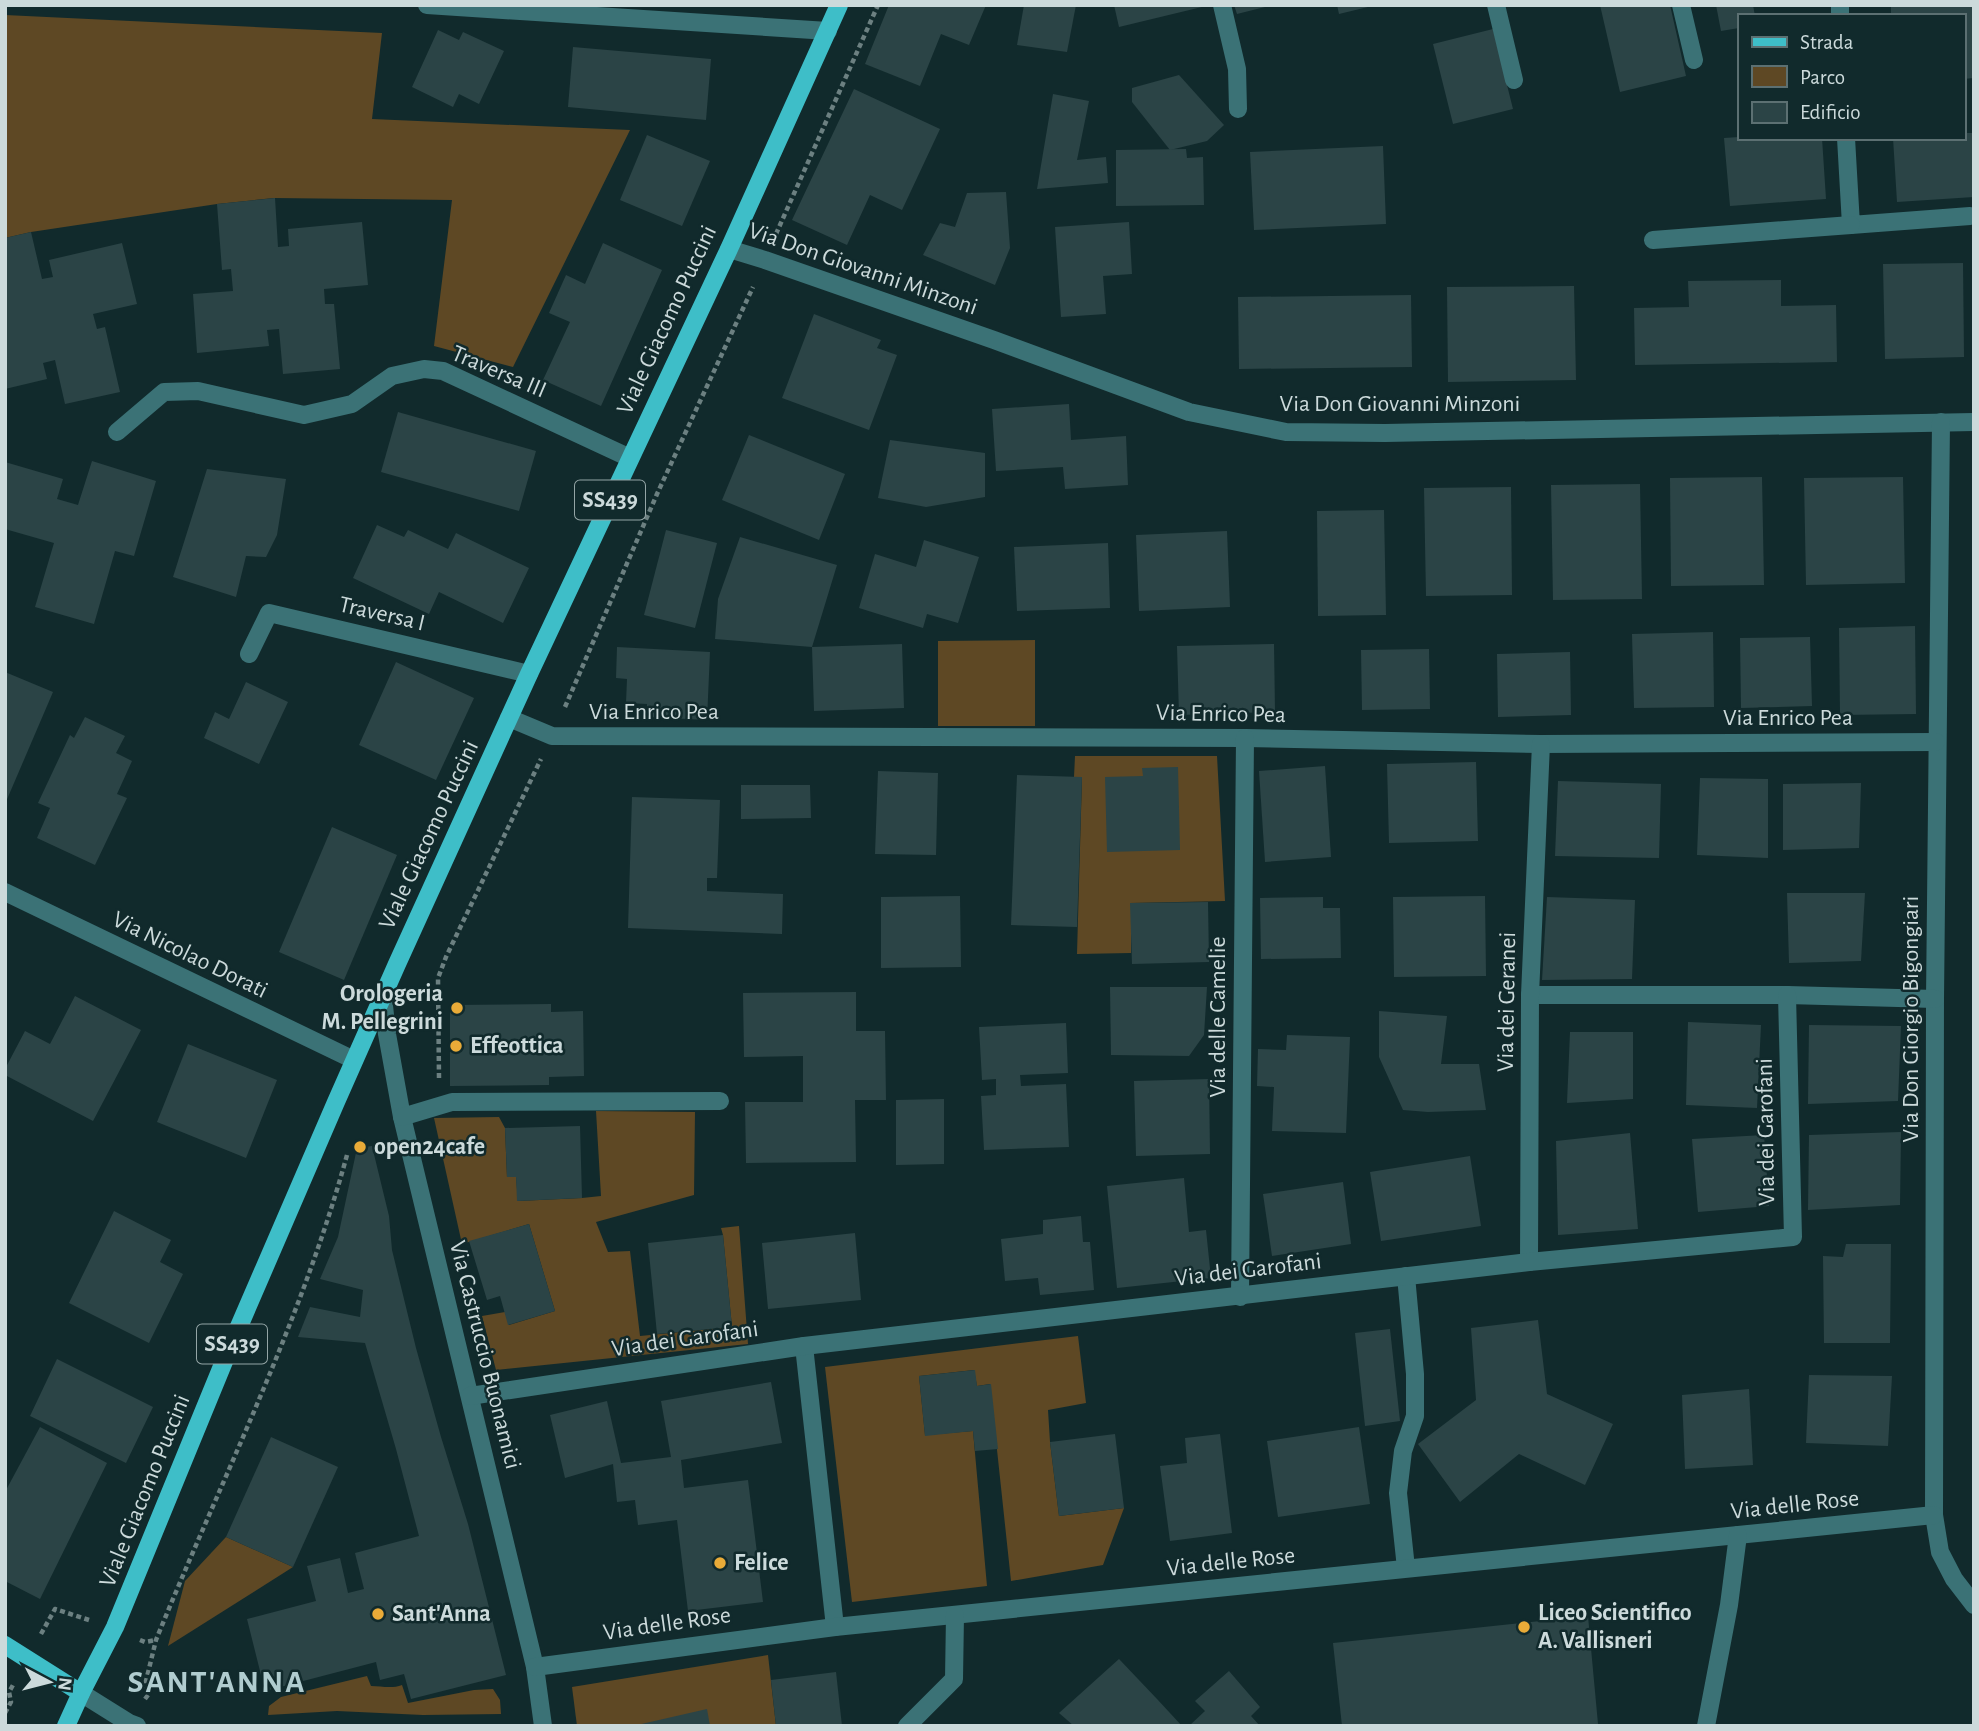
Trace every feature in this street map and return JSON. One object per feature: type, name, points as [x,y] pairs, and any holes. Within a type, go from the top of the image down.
[{"type":"main road","name":"Viale Giacomo Puccini","points":[[66,1726],[115,1627],[225,1359],[354,1060],[529,674],[729,249],[839,5]]},
{"type":"main road","points":[[5,1645],[81,1693]]},
{"type":"street","points":[[427,5],[828,31]]},
{"type":"street","points":[[1222,5],[1237,69],[1238,109]]},
{"type":"street","points":[[1496,5],[1514,80]]},
{"type":"street","points":[[1681,5],[1694,60]]},
{"type":"street","points":[[1846,140],[1851,225]]},
{"type":"street","points":[[1653,240],[1970,216]]},
{"type":"street","name":"Via Don Giovanni Minzoni","points":[[729,249],[994,340],[1189,412],[1286,432],[1974,422]]},
{"type":"street","name":"Traversa III","points":[[117,432],[164,392],[198,391],[304,415],[352,404],[392,376],[424,369],[443,371],[630,458]]},
{"type":"street","name":"Via Don Giorgio Bigongiari","points":[[1941,422],[1935,999],[1934,1515],[1940,1552],[1954,1579],[1974,1605]]},
{"type":"street","name":"Traversa I","points":[[249,654],[269,613],[529,674]]},
{"type":"street","name":"Via Enrico Pea","points":[[509,718],[552,736],[1245,738],[1541,744],[1937,742]]},
{"type":"street","name":"Via delle Camelie","points":[[1240,1297],[1245,738]]},
{"type":"street","name":"Via dei Geranei","points":[[1529,1262],[1530,995],[1541,744]]},
{"type":"street","name":"Via Nicolao Dorati","points":[[5,892],[354,1060]]},
{"type":"street","points":[[1530,995],[1787,995],[1935,999]]},
{"type":"street","name":"Via dei Garofani","points":[[470,1396],[804,1346],[1529,1262],[1793,1237],[1787,995]]},
{"type":"street","name":"Via Castruccio Buonamici","points":[[383,996],[402,1117],[534,1667],[543,1726]]},
{"type":"street","points":[[402,1117],[452,1101],[720,1101]]},
{"type":"street","points":[[1406,1276],[1415,1374],[1415,1416],[1403,1451],[1398,1493],[1406,1568]]},
{"type":"street","points":[[804,1346],[835,1626]]},
{"type":"street","name":"Via delle Rose","points":[[534,1667],[835,1626],[1934,1515]]},
{"type":"street","points":[[1706,1726],[1729,1605],[1738,1535]]},
{"type":"street","points":[[907,1726],[954,1679],[955,1615]]},
{"type":"street","points":[[81,1693],[133,1724]]},
{"type":"path","points":[[439,1084],[438,978],[446,957],[552,736],[657,494],[878,5]]},
{"type":"path","points":[[133,1724],[148,1695],[146,1681],[156,1640],[279,1348],[323,1235],[350,1144]]},
{"type":"path","points":[[5,1713],[11,1702],[7,1691],[55,1609],[115,1627],[145,1642],[156,1640]]},
{"type":"green space","points":[[5,15],[382,33],[372,119],[630,130],[513,367],[434,346],[452,200],[274,198],[217,204],[5,238]]},
{"type":"green space","points":[[1035,640],[1035,726],[938,726],[938,641]]},
{"type":"green space","points":[[1075,756],[1217,756],[1225,901],[1131,903],[1131,953],[1077,954],[1082,777],[1074,777]]},
{"type":"green space","points":[[596,1111],[695,1112],[694,1195],[596,1222],[608,1252],[630,1251],[640,1336],[732,1327],[721,1228],[739,1226],[748,1344],[496,1370],[482,1316],[505,1312],[509,1325],[555,1311],[529,1224],[462,1244],[434,1118],[499,1117],[505,1128],[507,1177],[516,1177],[518,1201],[601,1196]]},
{"type":"green space","points":[[1078,1336],[1086,1403],[1048,1410],[1050,1442],[1059,1516],[1124,1508],[1103,1565],[1011,1581],[990,1384],[977,1386],[974,1370],[919,1376],[925,1435],[973,1431],[987,1586],[852,1602],[825,1367]]},
{"type":"green space","points":[[226,1537],[293,1567],[168,1646],[185,1581]]},
{"type":"green space","points":[[768,1655],[776,1726],[577,1726],[572,1687]]},
{"type":"green space","points":[[367,1676],[371,1686],[402,1685],[408,1703],[474,1690],[493,1689],[500,1700],[501,1714],[423,1715],[337,1711],[268,1715],[269,1706],[281,1697]]},
{"type":"building","points":[[889,5],[986,5],[969,45],[941,34],[920,86],[865,64]]},
{"type":"building","points":[[1024,5],[1076,5],[1067,52],[1017,45]]},
{"type":"building","points":[[1114,5],[1206,5],[1206,6],[1119,27]]},
{"type":"building","points":[[1234,5],[1269,5],[1269,6],[1237,14]]},
{"type":"building","points":[[1337,5],[1372,5],[1372,6],[1339,14]]},
{"type":"building","points":[[1600,5],[1670,5],[1686,76],[1620,92]]},
{"type":"building","points":[[1716,5],[1753,5],[1755,14],[1738,14],[1738,28],[1721,31]]},
{"type":"building","points":[[1891,5],[1972,5],[1974,78],[1965,79],[1965,14],[1891,14]]},
{"type":"building","points":[[1493,29],[1513,109],[1453,124],[1433,44]]},
{"type":"building","points":[[438,30],[459,40],[463,32],[504,51],[479,104],[459,94],[453,107],[412,87]]},
{"type":"building","points":[[573,47],[711,59],[706,120],[568,107]]},
{"type":"building","points":[[1179,75],[1224,125],[1207,141],[1170,150],[1132,102],[1132,88]]},
{"type":"building","points":[[854,89],[940,129],[902,210],[870,195],[847,245],[792,220]]},
{"type":"building","points":[[1053,94],[1089,101],[1077,160],[1106,157],[1108,183],[1037,189]]},
{"type":"building","points":[[1965,133],[1974,133],[1974,197],[1897,202],[1893,140],[1965,140]]},
{"type":"building","points":[[647,135],[710,161],[682,226],[620,200]]},
{"type":"building","points":[[1724,138],[1822,140],[1826,199],[1730,206]]},
{"type":"building","points":[[1383,146],[1386,224],[1254,230],[1250,152]]},
{"type":"building","points":[[1186,149],[1187,158],[1203,157],[1204,205],[1116,206],[1116,150]]},
{"type":"building","points":[[1006,192],[1010,248],[995,285],[923,255],[940,223],[955,227],[967,193]]},
{"type":"building","points":[[275,198],[278,247],[289,246],[288,229],[362,222],[368,285],[324,289],[325,304],[334,304],[340,369],[283,374],[279,329],[267,330],[269,346],[197,353],[193,294],[233,291],[231,269],[222,270],[217,204]]},
{"type":"building","points":[[1129,222],[1132,274],[1103,276],[1106,314],[1061,317],[1055,227]]},
{"type":"building","points":[[31,232],[42,279],[53,277],[49,260],[122,243],[137,304],[93,314],[97,329],[105,327],[120,392],[65,404],[55,360],[43,363],[47,379],[5,389],[5,238]]},
{"type":"building","points":[[603,243],[662,270],[601,406],[543,380],[570,322],[549,313],[566,275],[585,284]]},
{"type":"building","points":[[1963,263],[1964,357],[1885,359],[1883,264]]},
{"type":"building","points":[[1781,280],[1781,306],[1836,305],[1837,362],[1635,365],[1634,308],[1689,307],[1688,281]]},
{"type":"building","points":[[1574,286],[1576,380],[1448,382],[1447,287]]},
{"type":"building","points":[[1411,295],[1412,367],[1239,369],[1238,297]]},
{"type":"building","points":[[814,314],[881,340],[877,348],[897,355],[869,430],[782,398]]},
{"type":"building","points":[[1069,404],[1071,440],[1126,436],[1128,485],[1065,489],[1063,467],[996,471],[992,409]]},
{"type":"building","points":[[398,412],[536,451],[519,511],[381,472]]},
{"type":"building","points":[[749,435],[845,474],[819,540],[722,500]]},
{"type":"building","points":[[890,440],[985,453],[985,497],[926,507],[878,498]]},
{"type":"building","points":[[92,461],[156,481],[134,556],[115,551],[94,624],[35,607],[54,543],[5,529],[5,462],[63,479],[57,499],[78,505]]},
{"type":"building","points":[[207,469],[286,479],[277,535],[266,557],[246,556],[236,597],[173,577]]},
{"type":"building","points":[[1762,477],[1764,585],[1671,586],[1670,478]]},
{"type":"building","points":[[1903,477],[1905,583],[1806,585],[1804,478]]},
{"type":"building","points":[[1640,484],[1642,599],[1553,600],[1551,485]]},
{"type":"building","points":[[1511,487],[1512,595],[1426,596],[1424,488]]},
{"type":"building","points":[[1384,510],[1386,615],[1318,616],[1317,511]]},
{"type":"building","points":[[377,525],[404,537],[408,530],[448,549],[456,533],[529,568],[503,623],[439,592],[429,614],[353,578]]},
{"type":"building","points":[[666,530],[717,543],[695,628],[644,615]]},
{"type":"building","points":[[1227,531],[1230,607],[1139,611],[1136,535]]},
{"type":"building","points":[[740,537],[837,565],[812,647],[715,639],[718,599]]},
{"type":"building","points":[[924,540],[979,557],[958,623],[927,614],[923,628],[859,608],[875,554],[916,567]]},
{"type":"building","points":[[1108,543],[1110,608],[1017,611],[1014,547]]},
{"type":"building","points":[[1915,626],[1916,714],[1840,715],[1839,628]]},
{"type":"building","points":[[1713,632],[1714,707],[1634,708],[1632,634]]},
{"type":"building","points":[[1810,637],[1812,706],[1741,708],[1740,638]]},
{"type":"building","points":[[902,644],[904,708],[814,711],[812,647]]},
{"type":"building","points":[[1274,644],[1275,712],[1179,715],[1177,646]]},
{"type":"building","points":[[617,647],[710,652],[707,720],[647,717],[647,704],[626,703],[627,679],[616,678]]},
{"type":"building","points":[[1429,649],[1430,709],[1362,710],[1361,650]]},
{"type":"building","points":[[1570,652],[1571,715],[1498,717],[1497,654]]},
{"type":"building","points":[[396,662],[474,698],[436,780],[359,745]]},
{"type":"building","points":[[5,672],[53,692],[5,804]]},
{"type":"building","points":[[246,682],[288,702],[259,764],[204,738],[215,712],[229,719]]},
{"type":"building","points":[[85,717],[125,736],[116,753],[132,761],[117,794],[127,798],[95,865],[37,838],[50,808],[38,803],[70,735],[74,738]]},
{"type":"building","points":[[1476,762],[1478,841],[1389,843],[1387,764]]},
{"type":"building","points":[[1325,766],[1331,857],[1265,862],[1259,771]]},
{"type":"building","points":[[1178,767],[1180,850],[1107,852],[1105,777],[1143,776],[1142,768]]},
{"type":"building","points":[[878,771],[938,773],[936,855],[875,854]]},
{"type":"building","points":[[1017,775],[1082,777],[1077,927],[1011,925]]},
{"type":"building","points":[[1700,778],[1768,779],[1768,858],[1697,855]]},
{"type":"building","points":[[1558,781],[1661,784],[1659,858],[1555,856]]},
{"type":"building","points":[[1861,783],[1859,848],[1783,850],[1783,784]]},
{"type":"building","points":[[741,785],[810,785],[811,818],[741,819]]},
{"type":"building","points":[[632,797],[720,800],[717,878],[707,878],[707,891],[783,894],[782,934],[628,928]]},
{"type":"building","points":[[332,827],[397,855],[344,980],[279,952]]},
{"type":"building","points":[[1787,893],[1865,893],[1861,961],[1789,963]]},
{"type":"building","points":[[960,896],[961,967],[881,968],[881,897]]},
{"type":"building","points":[[1485,896],[1486,976],[1394,977],[1393,897]]},
{"type":"building","points":[[1323,897],[1323,908],[1340,908],[1341,958],[1261,959],[1260,898]]},
{"type":"building","points":[[1547,897],[1635,900],[1632,979],[1542,980]]},
{"type":"building","points":[[1208,902],[1209,962],[1132,964],[1130,903]]},
{"type":"building","points":[[1110,987],[1207,987],[1204,1035],[1189,1056],[1111,1055]]},
{"type":"building","points":[[856,992],[856,1031],[885,1031],[886,1100],[855,1100],[856,1162],[746,1163],[745,1102],[803,1102],[803,1056],[744,1057],[743,993]]},
{"type":"building","points":[[75,996],[141,1030],[93,1121],[5,1075],[5,1069],[25,1031],[50,1044]]},
{"type":"building","points":[[551,1004],[551,1012],[583,1011],[584,1076],[549,1077],[549,1085],[450,1086],[450,1005]]},
{"type":"building","points":[[1379,1011],[1447,1016],[1441,1064],[1479,1064],[1486,1110],[1403,1110],[1379,1057]]},
{"type":"building","points":[[1688,1022],[1761,1025],[1757,1108],[1686,1105]]},
{"type":"building","points":[[1066,1023],[1068,1073],[1020,1075],[1021,1086],[1066,1084],[1069,1147],[984,1150],[981,1096],[996,1095],[996,1079],[982,1080],[979,1027]]},
{"type":"building","points":[[1809,1025],[1901,1026],[1898,1101],[1808,1104]]},
{"type":"building","points":[[1570,1032],[1633,1032],[1633,1099],[1567,1103]]},
{"type":"building","points":[[1287,1035],[1350,1037],[1346,1133],[1272,1131],[1274,1087],[1257,1086],[1258,1049],[1286,1050]]},
{"type":"building","points":[[188,1044],[277,1080],[246,1158],[157,1122]]},
{"type":"building","points":[[1209,1079],[1210,1154],[1136,1156],[1134,1081]]},
{"type":"building","points":[[944,1099],[944,1164],[896,1165],[896,1100]]},
{"type":"building","points":[[580,1126],[582,1198],[517,1201],[516,1177],[507,1177],[505,1128]]},
{"type":"building","points":[[1901,1132],[1900,1205],[1808,1210],[1809,1135]]},
{"type":"building","points":[[1630,1133],[1638,1229],[1558,1235],[1556,1141]]},
{"type":"building","points":[[1764,1135],[1769,1206],[1698,1212],[1692,1139]]},
{"type":"building","points":[[372,1146],[389,1216],[392,1250],[416,1348],[468,1524],[506,1675],[411,1699],[404,1674],[380,1680],[376,1662],[265,1691],[247,1619],[316,1601],[307,1566],[340,1558],[348,1593],[364,1589],[355,1553],[419,1536],[365,1343],[298,1337],[310,1307],[360,1317],[363,1290],[320,1279],[338,1237],[357,1148]]},
{"type":"building","points":[[1470,1156],[1481,1226],[1381,1241],[1370,1172]]},
{"type":"building","points":[[1184,1178],[1189,1232],[1206,1230],[1211,1278],[1117,1288],[1107,1186]]},
{"type":"building","points":[[1343,1182],[1351,1244],[1272,1256],[1263,1194]]},
{"type":"building","points":[[114,1211],[171,1240],[160,1262],[183,1274],[149,1343],[69,1303]]},
{"type":"building","points":[[1081,1216],[1083,1242],[1090,1242],[1094,1290],[1040,1295],[1038,1278],[1005,1281],[1001,1239],[1043,1234],[1043,1220]]},
{"type":"building","points":[[529,1224],[555,1311],[508,1325],[500,1296],[487,1300],[469,1241]]},
{"type":"building","points":[[855,1233],[861,1300],[768,1309],[762,1243]]},
{"type":"building","points":[[723,1235],[732,1327],[657,1334],[648,1243]]},
{"type":"building","points":[[1846,1244],[1891,1244],[1890,1343],[1824,1343],[1823,1256],[1843,1257]]},
{"type":"building","points":[[1538,1320],[1547,1394],[1613,1424],[1585,1485],[1519,1454],[1460,1502],[1418,1444],[1476,1400],[1471,1328]]},
{"type":"building","points":[[1390,1329],[1400,1421],[1365,1426],[1355,1333]]},
{"type":"building","points":[[57,1359],[153,1407],[126,1463],[30,1416]]},
{"type":"building","points":[[975,1370],[977,1386],[991,1384],[998,1449],[975,1451],[973,1431],[925,1436],[919,1376]]},
{"type":"building","points":[[1809,1375],[1892,1376],[1888,1446],[1806,1443]]},
{"type":"building","points":[[771,1382],[782,1443],[681,1460],[684,1488],[748,1480],[763,1602],[688,1611],[677,1520],[638,1525],[635,1500],[617,1502],[613,1464],[565,1478],[550,1415],[607,1401],[621,1463],[671,1457],[661,1401]]},
{"type":"building","points":[[1749,1389],[1753,1465],[1685,1469],[1682,1395]]},
{"type":"building","points":[[40,1427],[107,1463],[40,1599],[5,1581],[5,1492]]},
{"type":"building","points":[[1359,1427],[1370,1504],[1278,1517],[1267,1441]]},
{"type":"building","points":[[1115,1434],[1124,1508],[1059,1516],[1050,1442]]},
{"type":"building","points":[[1220,1434],[1232,1533],[1170,1541],[1160,1466],[1187,1463],[1185,1438]]},
{"type":"building","points":[[271,1437],[338,1467],[293,1567],[226,1537]]},
{"type":"building","points":[[1588,1616],[1598,1724],[1342,1726],[1333,1643]]},
{"type":"building","points":[[1119,1659],[1182,1726],[1074,1726],[1059,1713]]},
{"type":"building","points":[[1229,1671],[1260,1707],[1251,1716],[1260,1726],[1189,1726],[1205,1711],[1195,1701]]},
{"type":"building","points":[[836,1672],[842,1726],[776,1726],[771,1680]]},
{"type":"building","points":[[707,1709],[710,1726],[637,1726],[637,1725]]},
{"type":"place","name":"Orologeria M. Pellegrini","points":[[457,1008]]},
{"type":"place","name":"Effeottica","points":[[456,1046]]},
{"type":"place","name":"open24cafe","points":[[360,1147]]},
{"type":"place","name":"Felice","points":[[720,1563]]},
{"type":"place","name":"Sant'Anna","points":[[378,1614]]},
{"type":"place","name":"Liceo Scientifico A. Vallisneri","points":[[1524,1627]]},
{"type":"district","name":"SANT'ANNA","points":[[217,1682]]}]
